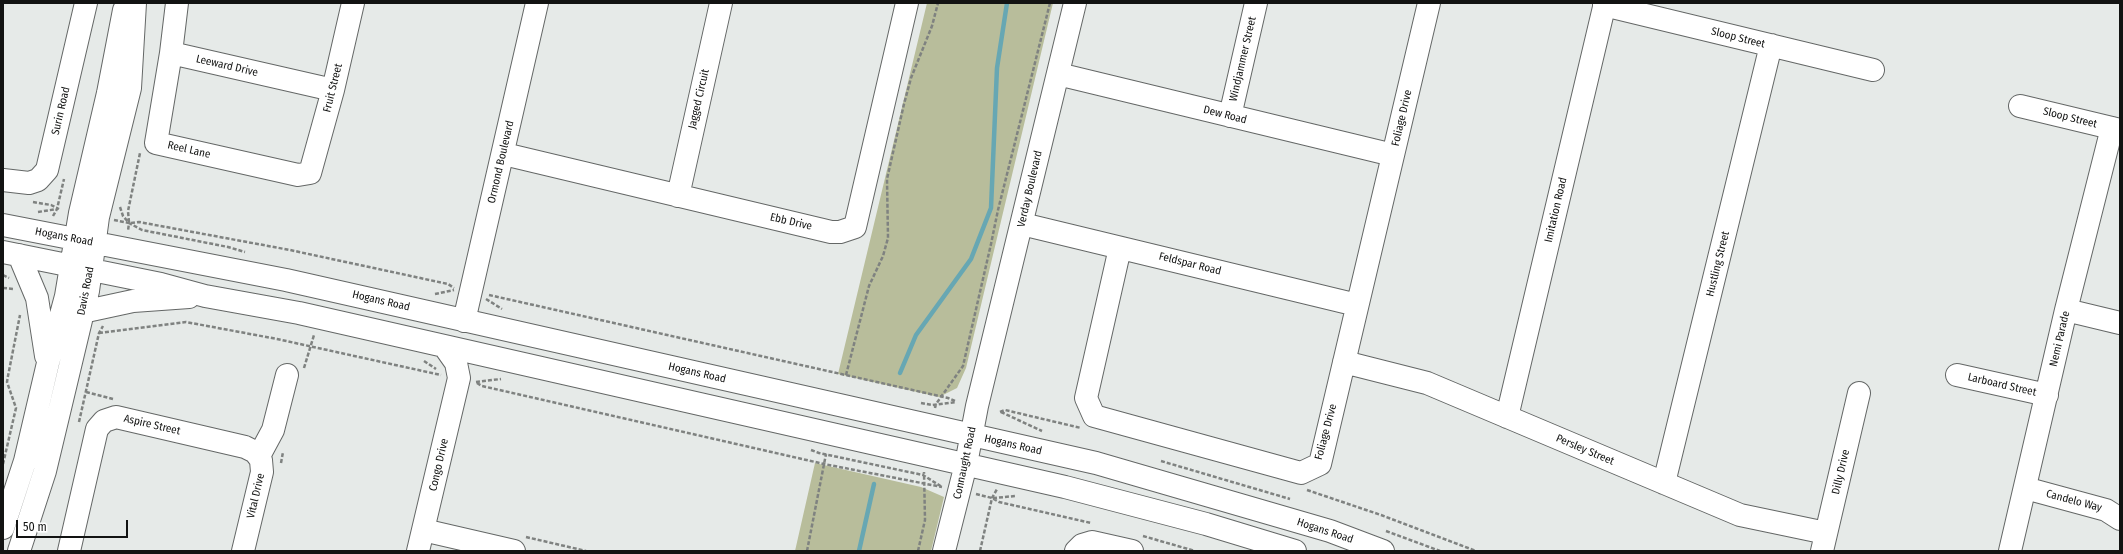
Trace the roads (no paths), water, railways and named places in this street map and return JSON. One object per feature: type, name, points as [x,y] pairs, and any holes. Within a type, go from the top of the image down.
[{"type":"street","name":"Surin Road","points":[[3,180],[29,183],[38,180],[47,170],[86,3]]},
{"type":"street","name":"Davis Road","points":[[19,551],[45,471],[82,312],[81,268],[108,93],[126,3]]},
{"type":"street","name":"Davis Road","points":[[85,241],[100,208],[130,88],[136,3]]},
{"type":"street","points":[[171,53],[177,3]]},
{"type":"street","name":"Fruit Street","points":[[310,172],[333,90],[354,3]]},
{"type":"street","name":"Ormond Boulevard","points":[[464,320],[504,154],[520,74],[537,3]]},
{"type":"street","name":"Jagged Circuit","points":[[678,196],[721,3]]},
{"type":"street","name":"Ebb Drive","points":[[504,154],[831,232],[840,232],[855,227],[907,3]]},
{"type":"street","name":"Verday Boulevard","points":[[986,374],[1075,3]]},
{"type":"street","name":"Windjammer Street","points":[[1230,116],[1256,3]]},
{"type":"street","name":"Foliage Drive","points":[[1120,248],[1086,398],[1094,416],[1300,473],[1320,464],[1429,3]]},
{"type":"street","name":"Sloop Street","points":[[1604,4],[1873,70]]},
{"type":"street","name":"Imitation Road","points":[[1507,417],[1604,4]]},
{"type":"street","name":"Hustling Street","points":[[1664,483],[1771,46]]},
{"type":"street","name":"Leeward Drive","points":[[171,53],[333,90]]},
{"type":"street","name":"Reel Lane","points":[[171,53],[156,143],[298,175],[310,172]]},
{"type":"street","name":"Dew Road","points":[[1058,74],[1393,155]]},
{"type":"street","name":"Sloop Street","points":[[2020,106],[2116,129]]},
{"type":"street","name":"Nemi Parade","points":[[2010,551],[2026,488],[2066,310],[2116,129]]},
{"type":"street","name":"Feldspar Road","points":[[1022,224],[1357,305]]},
{"type":"street","name":"Hogans Road","points":[[3,225],[286,280],[1096,463],[1330,531],[1383,551]]},
{"type":"street","points":[[11,254],[160,284],[204,296],[299,314],[966,464],[1140,505],[1296,551]]},
{"type":"street","points":[[11,254],[37,298],[48,363]]},
{"type":"street","name":"Davis Road","points":[[3,528],[25,461],[48,363],[81,268]]},
{"type":"street","points":[[82,312],[133,301],[204,296]]},
{"type":"street","points":[[2066,310],[2120,323]]},
{"type":"street","points":[[444,346],[456,363],[459,378],[472,367],[494,358]]},
{"type":"street","name":"Persley Street","points":[[1344,362],[1427,383],[1740,515],[1824,542]]},
{"type":"street","name":"Connaught Road","points":[[944,551],[966,464],[971,435],[986,374]]},
{"type":"street","name":"Vital Drive","points":[[243,551],[262,472],[263,466],[259,456],[273,430],[286,375]]},
{"type":"street","name":"Larboard Street","points":[[1957,375],[2047,395]]},
{"type":"street","name":"Congo Drive","points":[[418,551],[459,378]]},
{"type":"street","name":"Dilly Drive","points":[[1824,542],[1859,393]]},
{"type":"street","name":"Aspire Street","points":[[69,551],[98,429],[100,425],[109,418],[123,418],[245,447],[259,456]]},
{"type":"street","name":"Candelo Way","points":[[2026,488],[2106,510],[2120,520]]},
{"type":"street","points":[[423,530],[514,551]]},
{"type":"street","points":[[1076,551],[1082,545],[1092,542],[1132,551]]},
{"type":"waterway","points":[[900,373],[916,335],[971,259],[991,208],[997,68],[1007,3]]},
{"type":"waterway","points":[[859,551],[874,484]]}]
